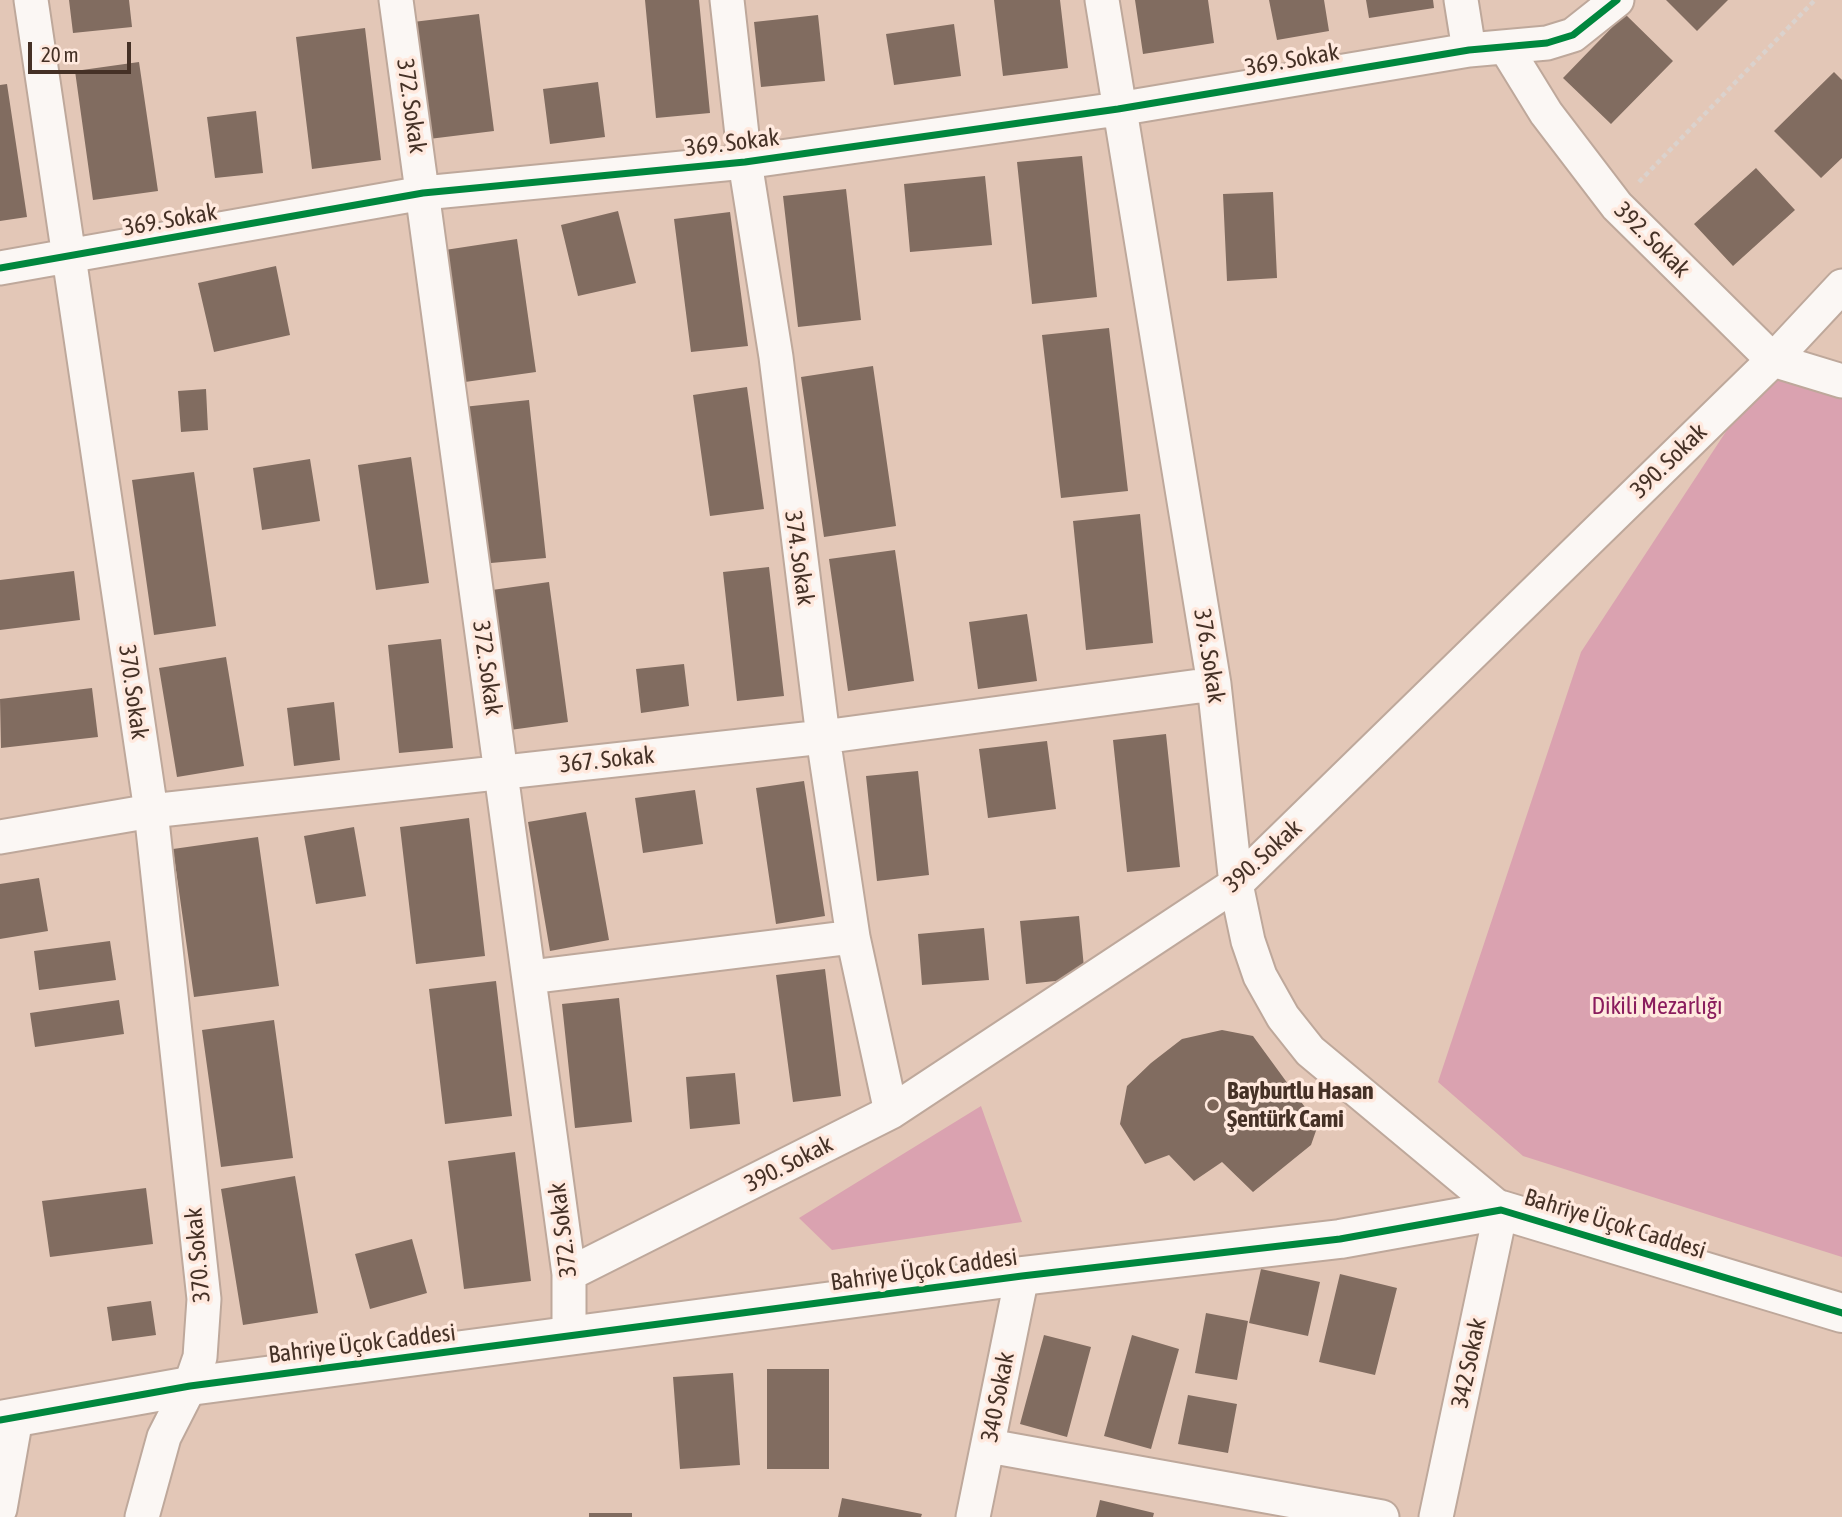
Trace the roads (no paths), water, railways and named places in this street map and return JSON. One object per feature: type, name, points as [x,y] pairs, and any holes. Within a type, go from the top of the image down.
[{"type":"street","name":"370. Sokak","points":[[31,0],[151,811],[204,1299],[200,1357],[190,1386],[164,1437],[142,1517]]},
{"type":"street","name":"372. Sokak","points":[[396,0],[569,1274],[569,1337]]},
{"type":"street","name":"374. Sokak","points":[[727,0],[746,162],[776,357],[823,737],[853,937],[891,1112]]},
{"type":"street","name":"376. Sokak","points":[[1102,0],[1214,684],[1236,884],[1248,941],[1260,976],[1283,1017],[1303,1043],[1501,1210]]},
{"type":"street","points":[[1461,0],[1469,50]]},
{"type":"street","name":"369. Sokak","points":[[0,268],[423,193],[746,162],[1118,109],[1469,50],[1547,43],[1573,35],[1617,0]]},
{"type":"street","name":"392. Sokak","points":[[1506,48],[1546,113],[1617,206],[1773,360],[1842,381]]},
{"type":"street","name":"390. Sokak","points":[[569,1274],[891,1112],[1236,884],[1773,360],[1842,286]]},
{"type":"street","name":"367. Sokak","points":[[0,837],[151,811],[823,737],[1214,684]]},
{"type":"street","points":[[530,977],[853,937]]},
{"type":"street","name":"Bahriye Üçok Caddesi","points":[[8,1419],[190,1386],[1022,1276],[1340,1238],[1501,1210],[1842,1312]]},
{"type":"street","name":"342 Sokak","points":[[1436,1517],[1501,1210]]},
{"type":"street","name":"340 Sokak","points":[[973,1517],[1022,1276]]},
{"type":"street","points":[[0,1509],[8,1419]]},
{"type":"street","points":[[989,1446],[1382,1517]]},
{"type":"place","name":"Bayburtlu Hasan Şentürk Cami","points":[[1213,1105]]},
{"type":"park label","name":"Dikili Mezarlığı","points":[[1657,1006]]}]
